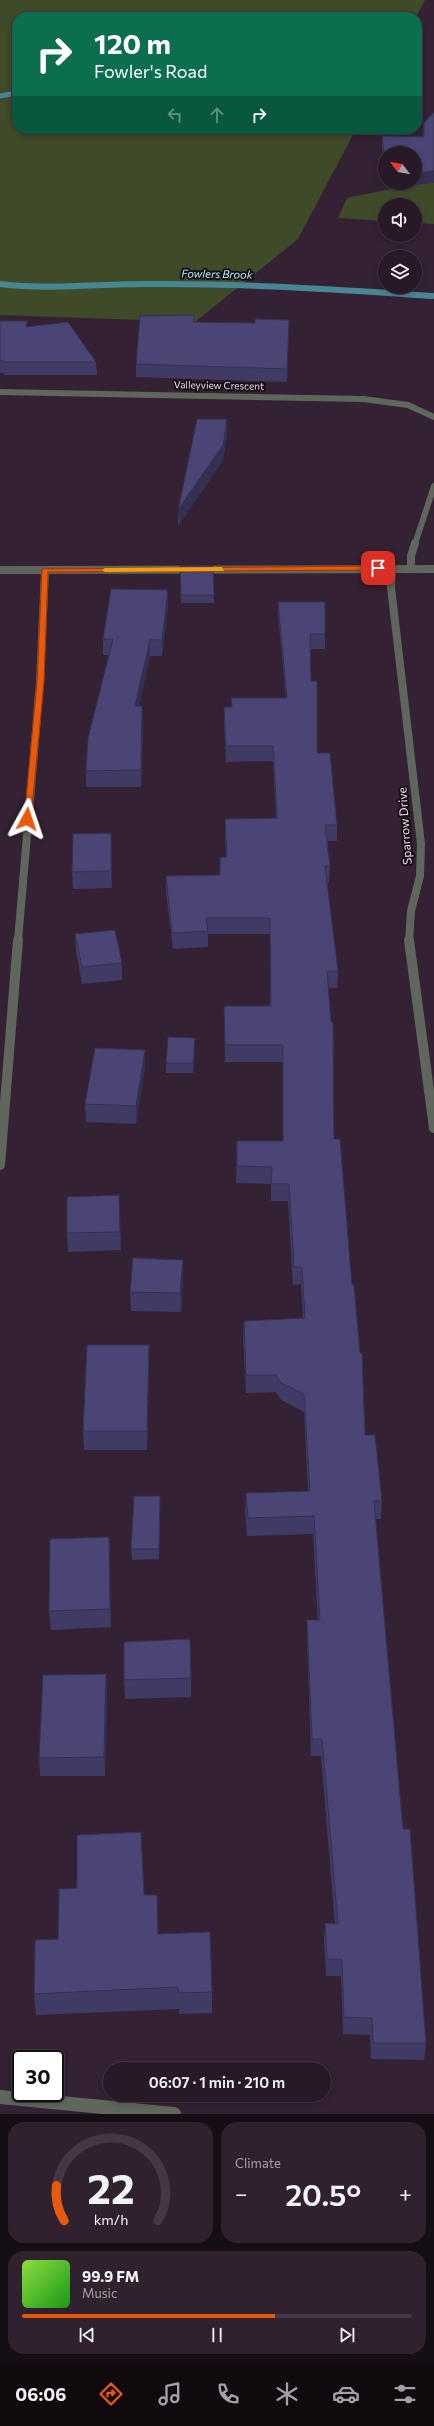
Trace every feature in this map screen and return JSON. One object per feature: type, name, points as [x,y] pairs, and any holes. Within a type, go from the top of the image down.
[{"type":"street","name":"Valleyview Crescent","points":[[0,392],[363,399],[408,405],[434,418]]},
{"type":"street","points":[[411,568],[411,556],[434,486]]},
{"type":"street","name":"Sparrow Drive","points":[[392,568],[391,587],[421,844],[420,876],[409,922],[409,945],[431,1089],[434,1128]]},
{"type":"street","points":[[0,570],[434,569]]},
{"type":"street","points":[[0,1165],[29,796],[40,682],[45,570]]},
{"type":"street","points":[[0,2097],[174,2114]]},
{"type":"green space","points":[[0,0],[425,0],[419,12],[12,12],[12,134],[353,134],[298,239],[195,322],[0,315]]},
{"type":"green space","points":[[434,180],[434,224],[422,223],[422,198],[378,198],[378,221],[338,218],[347,198],[386,190],[422,190],[422,182]]},
{"type":"building","points":[[434,112],[434,171],[422,172],[422,146],[383,146],[382,136],[424,137],[424,123]]},
{"type":"building","points":[[194,315],[193,322],[255,323],[255,319],[289,320],[287,369],[136,364],[140,316]]},
{"type":"building","points":[[0,321],[27,321],[26,327],[68,322],[96,362],[0,361]]},
{"type":"building","points":[[197,419],[227,419],[223,445],[178,510]]},
{"type":"building","points":[[180,566],[213,566],[214,595],[181,595]]},
{"type":"building","points":[[111,589],[168,590],[162,640],[150,640],[135,706],[142,706],[141,770],[86,771],[88,738],[113,639],[103,639]]},
{"type":"building","points":[[278,602],[325,602],[325,634],[310,634],[311,681],[317,681],[317,753],[330,753],[337,825],[325,825],[330,866],[325,866],[338,971],[327,971],[331,1022],[333,1022],[334,1139],[340,1139],[352,1285],[354,1285],[360,1353],[362,1353],[365,1435],[375,1435],[382,1501],[374,1501],[403,1829],[410,1829],[426,2043],[373,2043],[372,2018],[344,2017],[342,1959],[327,1959],[325,1923],[338,1924],[322,1739],[312,1739],[307,1620],[320,1620],[314,1516],[248,1518],[246,1493],[310,1491],[304,1394],[281,1383],[276,1375],[246,1375],[244,1321],[305,1318],[302,1267],[294,1267],[289,1184],[271,1184],[272,1167],[237,1166],[237,1141],[283,1141],[283,1045],[225,1045],[224,1006],[271,1006],[270,918],[206,918],[208,931],[172,933],[166,876],[220,875],[220,857],[227,857],[225,819],[277,818],[273,746],[226,746],[224,707],[232,707],[231,698],[287,698]]},
{"type":"building","points":[[111,833],[111,871],[72,872],[73,834]]},
{"type":"building","points":[[115,930],[122,963],[82,967],[75,934]]},
{"type":"building","points":[[168,1037],[195,1038],[193,1063],[166,1063]]},
{"type":"building","points":[[95,1048],[145,1050],[136,1106],[85,1104]]},
{"type":"building","points":[[119,1195],[120,1232],[67,1233],[67,1197]]},
{"type":"building","points":[[133,1258],[183,1260],[180,1293],[130,1292]]},
{"type":"building","points":[[87,1345],[149,1345],[147,1431],[83,1431]]},
{"type":"building","points":[[134,1496],[160,1496],[159,1549],[131,1549]]},
{"type":"building","points":[[109,1537],[110,1609],[49,1611],[50,1539]]},
{"type":"building","points":[[190,1639],[191,1678],[124,1680],[124,1642]]},
{"type":"building","points":[[106,1674],[104,1757],[39,1758],[43,1675]]},
{"type":"building","points":[[141,1832],[144,1895],[157,1895],[158,1934],[210,1932],[212,1992],[179,1993],[178,1987],[34,1994],[35,1940],[58,1939],[59,1889],[77,1888],[77,1835]]},
{"type":"waterway","points":[[0,96],[12,94]]},
{"type":"waterway","name":"Fowlers Brook","points":[[0,284],[37,287],[182,284],[290,287],[434,296]]},
{"type":"slow traffic","points":[[105,570],[222,569]]},
{"type":"route","points":[[27,819],[40,682],[45,570],[378,568]]}]
